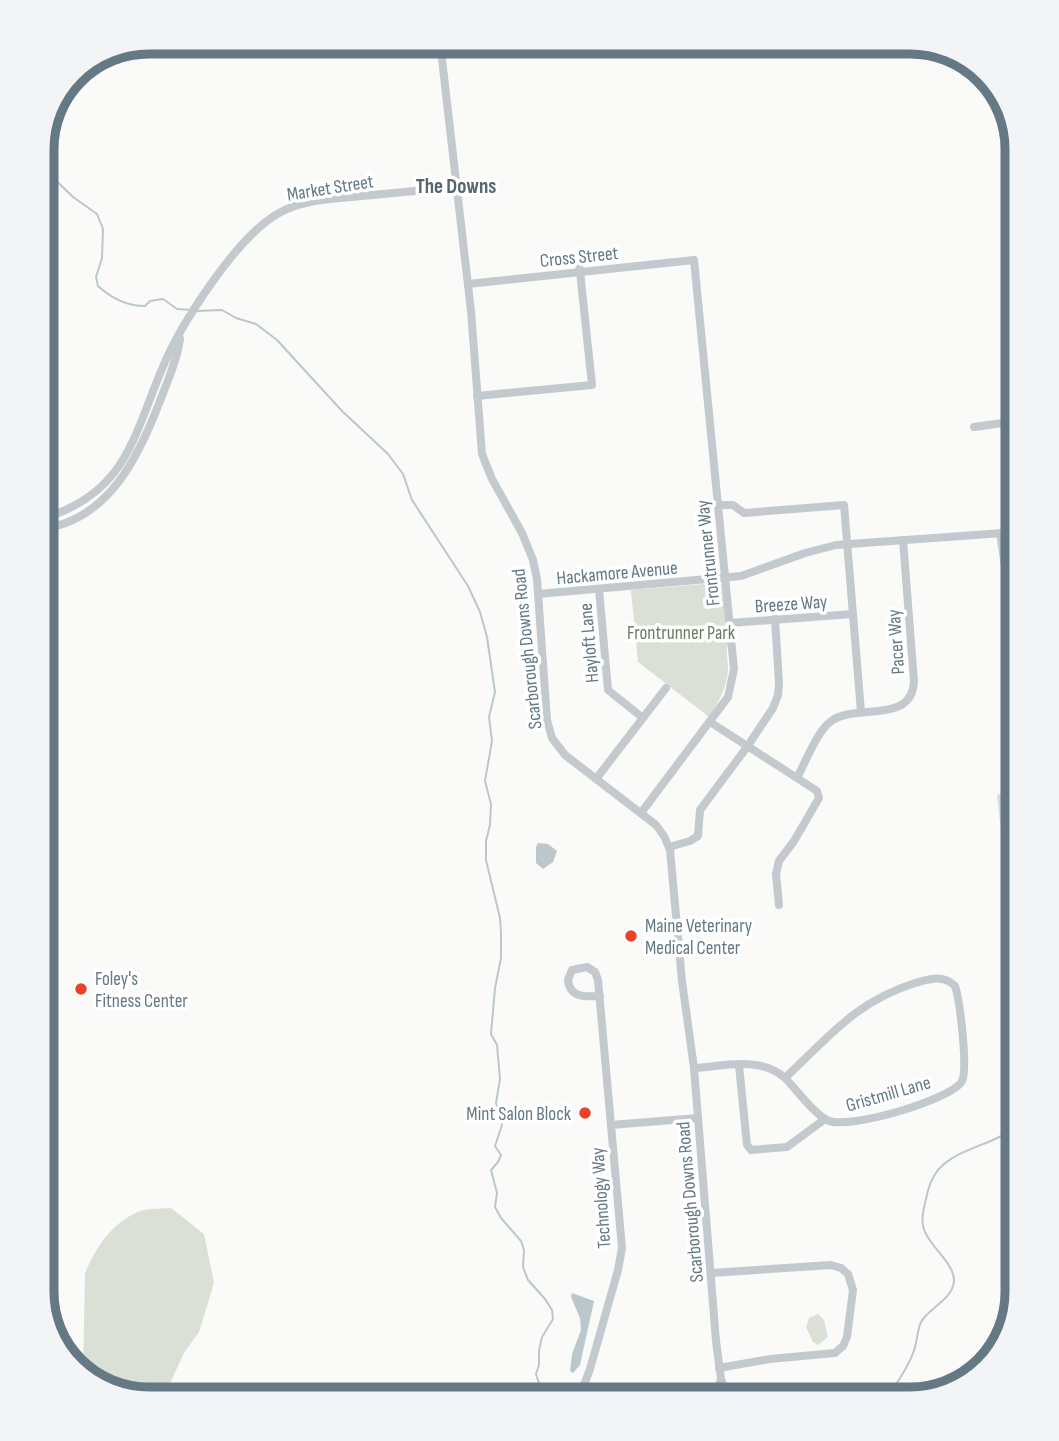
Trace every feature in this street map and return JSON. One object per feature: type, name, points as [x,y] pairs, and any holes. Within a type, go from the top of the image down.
[{"type":"street","name":"Scarborough Downs Road","points":[[441,54],[468,284],[482,454],[528,548],[535,569],[550,730],[562,751],[642,813],[662,832],[669,847],[682,981],[694,1068],[719,1368],[724,1387]]},
{"type":"street","name":"Market Street","points":[[54,515],[82,502],[116,472],[129,452],[163,367],[181,331],[237,249],[262,224],[280,212],[321,201],[457,187]]},
{"type":"street","name":"Cross Street","points":[[468,284],[694,260]]},
{"type":"street","name":"Frontrunner Way","points":[[642,813],[728,697],[734,669],[694,260]]},
{"type":"street","points":[[477,396],[592,385],[579,262]]},
{"type":"street","name":"Market Street","points":[[54,526],[85,513],[117,485],[140,449],[153,418],[178,351],[181,331]]},
{"type":"street","points":[[974,427],[1005,423]]},
{"type":"street","points":[[718,505],[733,505],[744,513],[844,505],[861,712]]},
{"type":"street","points":[[1000,533],[1005,566]]},
{"type":"street","name":"Hackamore Avenue","points":[[538,594],[726,579],[757,572],[824,547],[1005,533]]},
{"type":"street","name":"Pacer Way","points":[[797,778],[826,725],[838,717],[898,707],[906,701],[913,687],[902,540]]},
{"type":"street","name":"Hayloft Lane","points":[[599,589],[608,690],[643,719]]},
{"type":"street","name":"Breeze Way","points":[[730,623],[853,614]]},
{"type":"street","points":[[669,847],[698,836],[700,810],[772,708],[778,695],[779,683],[775,620]]},
{"type":"street","points":[[596,779],[666,688]]},
{"type":"street","points":[[710,722],[817,791],[819,798],[779,861],[776,874],[779,905]]},
{"type":"street","name":"Technology Way","points":[[583,1387],[621,1254],[611,1125],[600,996],[598,980],[595,972],[582,966],[572,970],[568,985],[574,994],[584,997],[600,996]]},
{"type":"street","name":"Gristmill Lane","points":[[694,1068],[766,1066],[785,1078],[825,1119],[844,1123],[925,1103],[957,1087],[963,1077],[958,997],[953,984],[934,978],[869,1002],[826,1037],[785,1078]]},
{"type":"street","points":[[739,1065],[747,1144],[751,1150],[787,1147],[825,1119]]},
{"type":"street","points":[[611,1125],[698,1118]]},
{"type":"street","points":[[711,1273],[831,1265],[846,1272],[852,1286],[847,1337],[843,1346],[835,1353],[770,1359],[719,1368]]},
{"type":"street","name":"Scarborough Downs Road","points":[[719,1387],[721,1379]]},
{"type":"green space","name":"Frontrunner Park","points":[[716,583],[724,588],[729,639],[728,668],[722,694],[709,717],[638,662],[631,590]]},
{"type":"green space","points":[[1005,793],[1005,866],[997,795]]},
{"type":"green space","points":[[171,1208],[204,1234],[214,1283],[199,1332],[184,1353],[168,1387],[125,1384],[102,1374],[83,1360],[85,1274],[99,1246],[112,1230],[129,1217],[149,1209]]},
{"type":"green space","points":[[818,1314],[824,1320],[828,1337],[818,1345],[813,1342],[806,1327],[809,1318]]},
{"type":"shaded area","points":[[538,843],[548,844],[557,851],[553,862],[543,869],[536,863]]},
{"type":"shaded area","points":[[572,1293],[594,1301],[580,1365],[573,1373],[570,1371],[572,1354],[581,1330]]},
{"type":"waterway","points":[[54,179],[73,197],[97,214],[103,229],[102,258],[96,277],[98,286],[114,298],[131,305],[145,306],[150,301],[163,299],[177,309],[191,310]]},
{"type":"waterway","points":[[197,311],[222,310],[256,324],[277,340],[342,411],[388,454],[403,474],[412,500],[468,586],[480,612],[487,637],[495,692],[489,717],[492,741],[485,781],[491,804],[486,860],[501,933],[501,958],[491,1034],[497,1045],[500,1079],[496,1103],[502,1125],[495,1146],[501,1155],[491,1170],[497,1193],[495,1207],[521,1241],[524,1250],[523,1267],[528,1280],[552,1310],[553,1319],[542,1337],[539,1351],[536,1374],[540,1387]]},
{"type":"waterway","points":[[894,1387],[911,1359],[921,1322],[945,1299],[954,1281],[950,1267],[923,1226],[923,1212],[932,1180],[938,1170],[955,1157],[1005,1134]]},
{"type":"place","name":"Maine Veterinary Medical Center","points":[[631,936]]},
{"type":"place","name":"Foley's Fitness Center","points":[[81,989]]},
{"type":"place","name":"Mint Salon Block","points":[[585,1113]]},
{"type":"district","name":"The Downs","points":[[456,186]]}]
